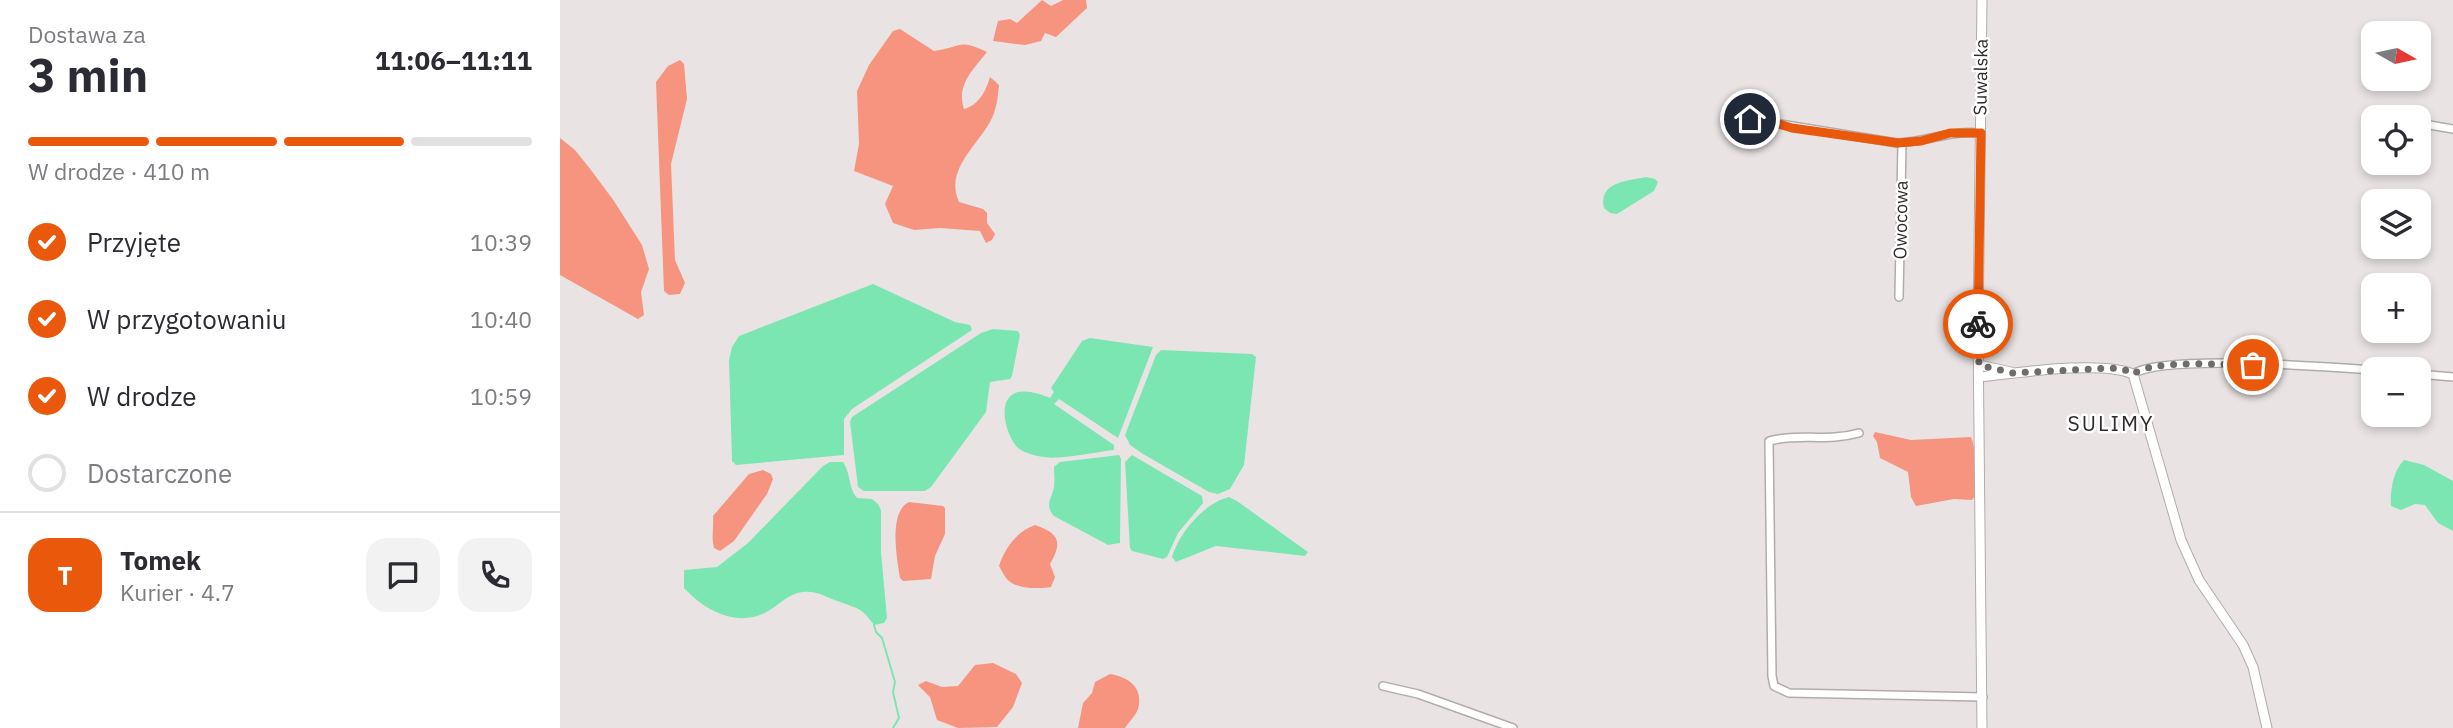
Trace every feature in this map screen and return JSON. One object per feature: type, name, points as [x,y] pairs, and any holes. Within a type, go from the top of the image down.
[{"type":"street","name":"Suwalska","points":[[1982,0],[1979,365],[1982,728]]},
{"type":"street","points":[[1750,119],[1792,128],[1902,143],[1950,133],[1981,133]]},
{"type":"street","points":[[2431,125],[2453,129]]},
{"type":"street","name":"Owocowa","points":[[1899,297],[1902,143]]},
{"type":"street","points":[[2133,374],[2141,368],[2195,364],[2361,369]]},
{"type":"street","points":[[1979,365],[2013,373]]},
{"type":"street","points":[[1980,377],[2110,368],[2123,369],[2133,374],[2181,540],[2199,580],[2243,645],[2253,667],[2267,728]]},
{"type":"street","points":[[2431,375],[2453,377]]},
{"type":"street","points":[[1859,433],[1844,438],[1782,438],[1769,441],[1774,686],[1789,694],[1983,697]]},
{"type":"street","points":[[1383,686],[1418,694],[1513,728]]},
{"type":"shaded area","points":[[1042,0],[1051,6],[1063,0],[1086,0],[1087,8],[1056,37],[1045,33],[1041,41],[1025,45],[993,41],[998,21],[1010,19],[1017,23]]},
{"type":"shaded area","points":[[900,29],[934,51],[965,44],[987,52],[967,78],[962,100],[964,109],[978,101],[990,77],[999,85],[996,106],[992,118],[959,168],[956,179],[959,202],[983,209],[987,213],[987,223],[995,234],[992,240],[986,243],[980,231],[940,228],[914,230],[893,223],[885,204],[893,186],[854,171],[859,144],[857,91],[869,65],[893,31]]},
{"type":"shaded area","points":[[680,60],[684,64],[687,99],[671,164],[675,260],[685,283],[680,294],[669,295],[664,291],[656,82],[668,66]]},
{"type":"shaded area","points":[[560,138],[575,150],[591,170],[642,245],[649,269],[641,292],[644,315],[638,319],[560,275]]},
{"type":"shaded area","points":[[1646,177],[1658,182],[1654,191],[1617,214],[1604,208],[1603,199],[1610,188]]},
{"type":"shaded area","points":[[873,284],[955,322],[970,325],[972,330],[852,409],[844,419],[844,455],[736,465],[732,461],[729,360],[732,347],[739,336]]},
{"type":"shaded area","points":[[993,329],[1018,331],[1020,335],[1012,376],[1010,379],[990,382],[986,412],[931,487],[925,491],[864,491],[858,487],[850,422],[852,417],[981,333]]},
{"type":"shaded area","points":[[1090,338],[1153,347],[1118,438],[1059,399],[1054,404],[1114,445],[1114,450],[1051,458],[1021,450],[1007,427],[1007,402],[1018,392],[1050,398],[1054,392],[1051,388],[1082,341]]},
{"type":"shaded area","points":[[1161,350],[1252,354],[1256,357],[1244,465],[1230,489],[1218,494],[1209,492],[1143,454],[1130,445],[1125,435],[1156,355]]},
{"type":"shaded area","points":[[1875,432],[1911,440],[1971,437],[1975,457],[1976,495],[1972,500],[1954,499],[1916,506],[1911,497],[1908,472],[1880,458],[1873,436]]},
{"type":"shaded area","points":[[1119,455],[1120,543],[1108,545],[1054,516],[1049,505],[1054,487],[1054,467],[1060,462]]},
{"type":"shaded area","points":[[1132,455],[1202,496],[1203,503],[1178,533],[1167,557],[1163,559],[1132,551],[1130,548],[1125,462]]},
{"type":"shaded area","points":[[2404,460],[2424,465],[2453,481],[2453,531],[2438,523],[2425,505],[2415,504],[2401,510],[2391,506],[2393,482]]},
{"type":"shaded area","points":[[830,462],[843,462],[857,498],[872,499],[881,510],[881,552],[887,618],[884,623],[874,625],[856,608],[813,592],[794,594],[759,615],[735,618],[713,611],[684,588],[684,570],[717,567],[748,543]]},
{"type":"shaded area","points":[[763,470],[771,474],[773,479],[767,494],[734,541],[720,551],[714,548],[713,516],[749,474]]},
{"type":"shaded area","points":[[1229,497],[1308,552],[1305,556],[1216,546],[1176,562],[1172,557],[1175,548],[1194,520],[1220,500]]},
{"type":"shaded area","points":[[909,502],[945,508],[945,534],[935,556],[931,579],[903,581],[900,578],[896,525],[902,507]]},
{"type":"shaded area","points":[[1035,525],[1049,531],[1056,539],[1057,550],[1050,564],[1055,577],[1051,587],[1029,588],[1013,584],[999,566],[1013,541],[1023,531]]},
{"type":"shaded area","points":[[993,663],[1016,674],[1022,683],[1013,707],[997,727],[958,728],[937,720],[930,697],[918,685],[926,681],[942,687],[958,686],[975,665]]},
{"type":"shaded area","points":[[1110,674],[1123,678],[1137,689],[1139,701],[1136,714],[1125,728],[1078,728],[1083,703],[1092,693],[1095,682]]},
{"type":"waterway","points":[[874,625],[882,638],[895,682],[893,692],[899,718],[893,728]]},
{"type":"way so far","points":[[1978,324],[1979,365],[2013,373],[2110,368],[2123,369],[2133,374],[2141,368],[2195,364],[2253,365]]},
{"type":"district","name":"SULIMY","points":[[2111,424]]},
{"type":"route","points":[[1750,119],[1792,128],[1898,143],[1921,141],[1950,133],[1981,133],[1978,324]]}]
